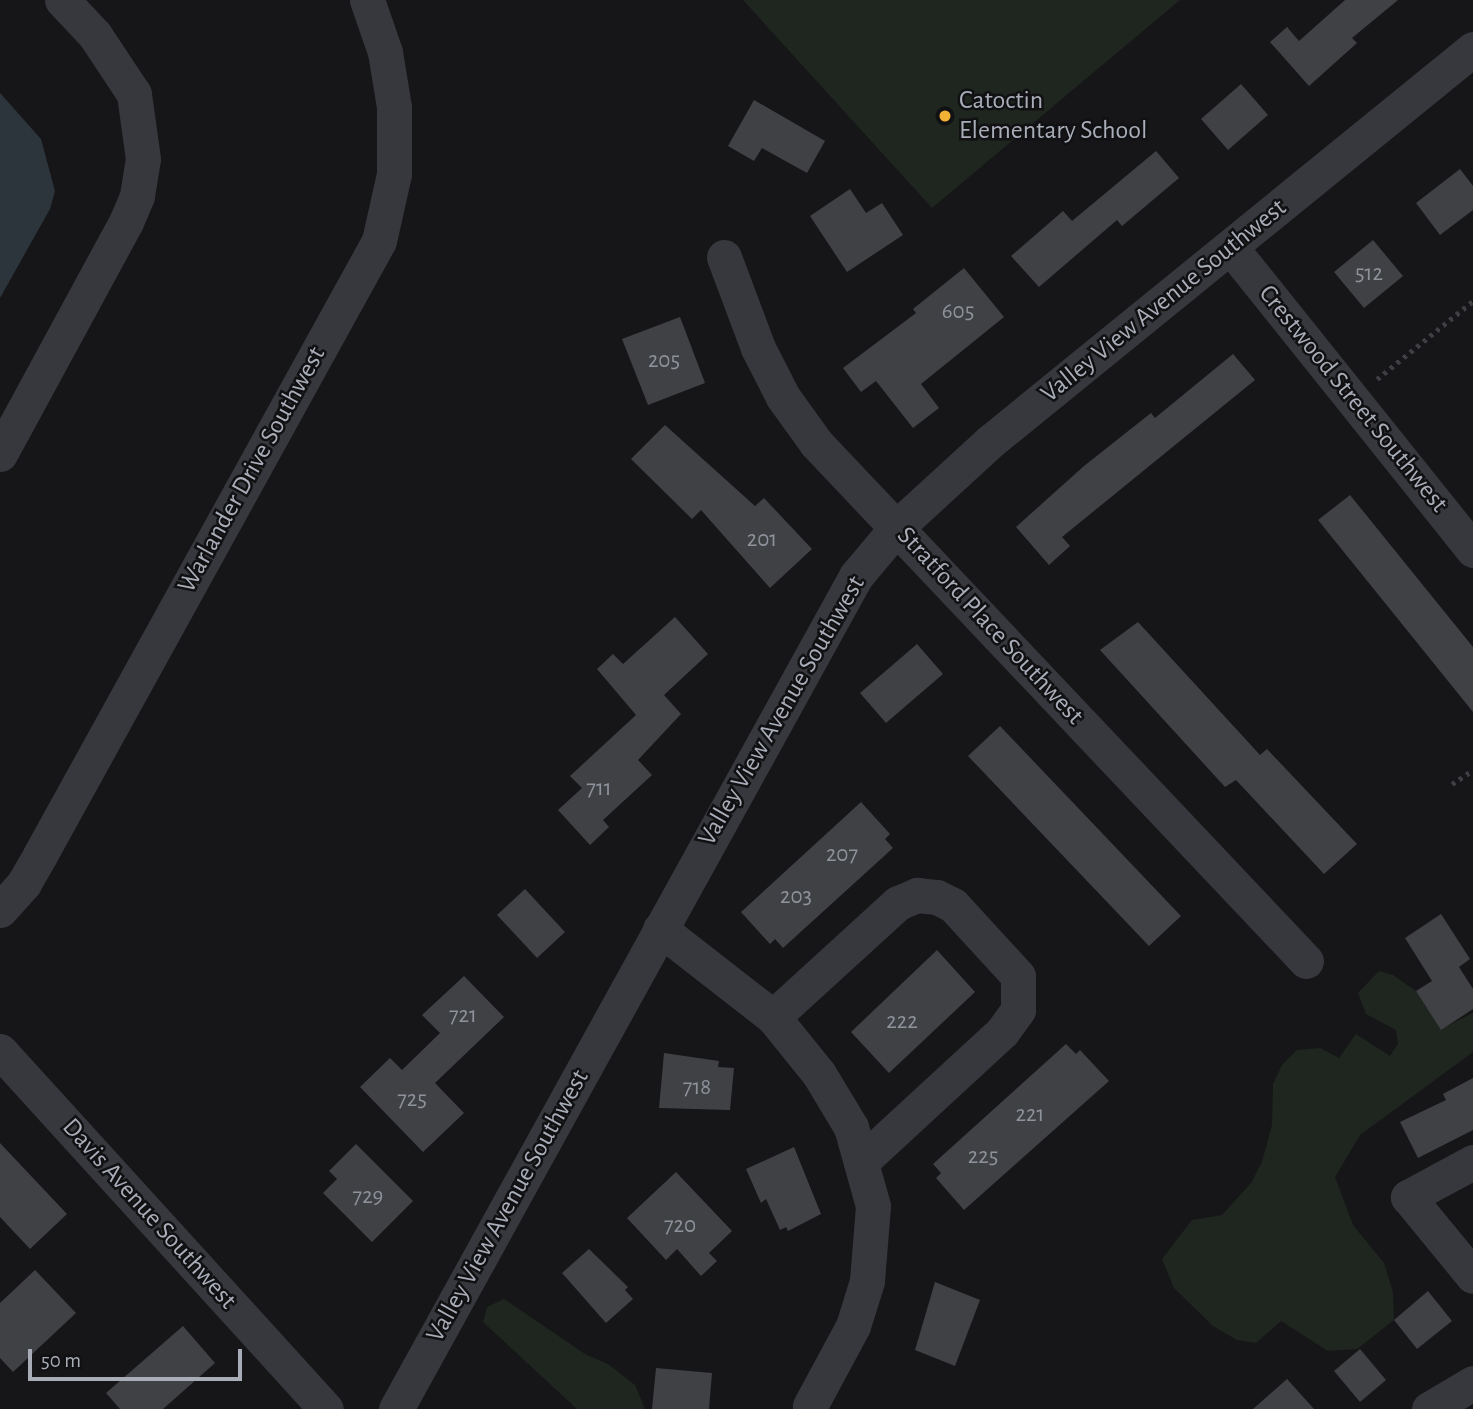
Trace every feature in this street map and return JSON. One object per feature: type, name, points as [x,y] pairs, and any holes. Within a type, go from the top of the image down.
[{"type":"street","points":[[0,454],[126,222],[137,196],[142,159],[134,94],[95,35],[62,0]]},
{"type":"street","name":"Warlander Drive Southwest","points":[[0,910],[24,883],[40,855],[379,241],[394,174],[394,107],[385,52],[367,0]]},
{"type":"street","name":"Valley View Avenue Southwest","points":[[396,1409],[808,656],[856,576],[898,526],[992,440],[1232,249],[1473,49]]},
{"type":"street","name":"Crestwood Street Southwest","points":[[1232,249],[1468,533]]},
{"type":"street","name":"Stratford Place Southwest","points":[[724,257],[758,348],[783,397],[816,443],[898,526],[1306,961]]},
{"type":"street","points":[[773,1017],[898,903],[917,895],[937,897],[953,905],[1018,976],[1018,1010],[1002,1031],[861,1162]]},
{"type":"street","points":[[660,929],[773,1017],[825,1085],[851,1128],[873,1206],[867,1281],[853,1326],[810,1406]]},
{"type":"street","name":"Davis Avenue Southwest","points":[[0,1051],[326,1409]]},
{"type":"street","points":[[1473,1162],[1408,1197],[1473,1276]]},
{"type":"street","points":[[1429,1409],[1473,1383]]},
{"type":"path","points":[[1377,379],[1473,301]]},
{"type":"path","points":[[1452,783],[1473,770]]},
{"type":"shaded area","name":"Catoctin Elementary School","points":[[743,0],[1180,0],[932,208]]},
{"type":"shaded area","points":[[0,93],[41,139],[55,191],[50,209],[0,298]]},
{"type":"shaded area","points":[[1379,971],[1393,975],[1416,991],[1441,1029],[1473,1013],[1473,1052],[1360,1135],[1335,1177],[1353,1225],[1384,1263],[1393,1292],[1394,1320],[1357,1349],[1328,1351],[1281,1321],[1256,1343],[1237,1340],[1213,1326],[1174,1288],[1162,1259],[1192,1220],[1222,1215],[1251,1183],[1262,1162],[1272,1125],[1273,1084],[1282,1065],[1297,1050],[1320,1048],[1339,1058],[1356,1034],[1390,1056],[1398,1044],[1396,1030],[1366,1014],[1358,993]]},
{"type":"shaded area","points":[[504,1299],[585,1354],[608,1364],[635,1385],[645,1409],[577,1409],[483,1322],[487,1307]]},
{"type":"building","points":[[1345,0],[1398,0],[1352,38],[1357,43],[1309,86],[1270,42],[1287,27],[1299,41]]},
{"type":"building","points":[[1241,84],[1268,115],[1228,150],[1201,119]]},
{"type":"building","points":[[754,100],[825,141],[807,173],[762,148],[754,161],[728,146]]},
{"type":"building","points":[[1156,151],[1179,178],[1122,226],[1117,220],[1039,287],[1011,256],[1063,211],[1072,221]]},
{"type":"building","points":[[1460,169],[1473,186],[1473,210],[1440,235],[1416,203]]},
{"type":"building","points":[[850,189],[866,213],[882,203],[903,235],[847,272],[810,216]]},
{"type":"building","points":[[1373,240],[1403,276],[1364,308],[1334,272]]},
{"type":"building","points":[[964,268],[1004,317],[921,384],[939,408],[913,428],[876,381],[861,392],[843,368],[916,313],[913,309]]},
{"type":"building","points":[[680,317],[705,383],[648,405],[622,339]]},
{"type":"building","points":[[1233,354],[1255,380],[1062,537],[1070,546],[1049,565],[1016,527],[1084,466],[1151,413],[1155,418]]},
{"type":"building","points":[[665,425],[755,506],[764,498],[812,549],[770,588],[701,510],[692,519],[631,459]]},
{"type":"building","points":[[1350,495],[1473,647],[1473,712],[1318,520]]},
{"type":"building","points":[[675,617],[708,654],[664,695],[681,714],[638,760],[652,775],[603,820],[609,827],[590,845],[558,810],[582,788],[570,776],[636,715],[597,669],[613,654],[623,664]]},
{"type":"building","points":[[1138,622],[1260,755],[1267,749],[1357,844],[1324,874],[1236,780],[1225,787],[1100,650]]},
{"type":"building","points":[[917,644],[943,674],[886,723],[860,693]]},
{"type":"building","points":[[1000,726],[1181,916],[1149,946],[968,756]]},
{"type":"building","points":[[861,802],[890,834],[885,839],[893,848],[783,948],[775,939],[770,944],[741,912]]},
{"type":"building","points":[[525,889],[565,932],[537,958],[497,915]]},
{"type":"building","points":[[1441,914],[1470,959],[1459,967],[1473,989],[1473,1009],[1441,1030],[1416,991],[1432,981],[1405,938]]},
{"type":"building","points":[[937,950],[975,992],[889,1073],[851,1032]]},
{"type":"building","points":[[464,976],[504,1017],[435,1083],[464,1113],[423,1152],[360,1087],[390,1058],[402,1070],[440,1033],[422,1015]]},
{"type":"building","points":[[1066,1044],[1076,1054],[1080,1050],[1109,1081],[964,1210],[936,1178],[941,1173],[933,1164]]},
{"type":"building","points":[[664,1053],[719,1061],[718,1067],[734,1068],[730,1110],[659,1108]]},
{"type":"building","points":[[1473,1078],[1473,1130],[1418,1158],[1400,1122],[1446,1100],[1443,1094]]},
{"type":"building","points":[[0,1143],[67,1214],[30,1249],[0,1217]]},
{"type":"building","points":[[356,1144],[413,1201],[372,1242],[323,1193],[337,1179],[329,1171]]},
{"type":"building","points":[[794,1147],[821,1214],[788,1231],[786,1227],[780,1230],[766,1199],[761,1203],[746,1169]]},
{"type":"building","points":[[676,1172],[732,1231],[709,1253],[717,1261],[701,1276],[677,1249],[666,1260],[627,1218]]},
{"type":"building","points":[[589,1249],[628,1287],[625,1290],[633,1299],[606,1323],[562,1273]]},
{"type":"building","points":[[35,1270],[76,1313],[13,1372],[0,1358],[0,1303]]},
{"type":"building","points":[[935,1282],[980,1300],[955,1366],[915,1350]]},
{"type":"building","points":[[1428,1291],[1452,1321],[1417,1349],[1394,1320]]},
{"type":"building","points":[[183,1326],[215,1363],[163,1409],[120,1409],[106,1393]]},
{"type":"building","points":[[1360,1349],[1386,1380],[1360,1402],[1334,1371]]},
{"type":"building","points":[[656,1368],[712,1373],[709,1409],[652,1409]]},
{"type":"building","points":[[1287,1379],[1314,1409],[1253,1409]]},
{"type":"place","name":"Catoctin Elementary School","points":[[945,116]]}]
